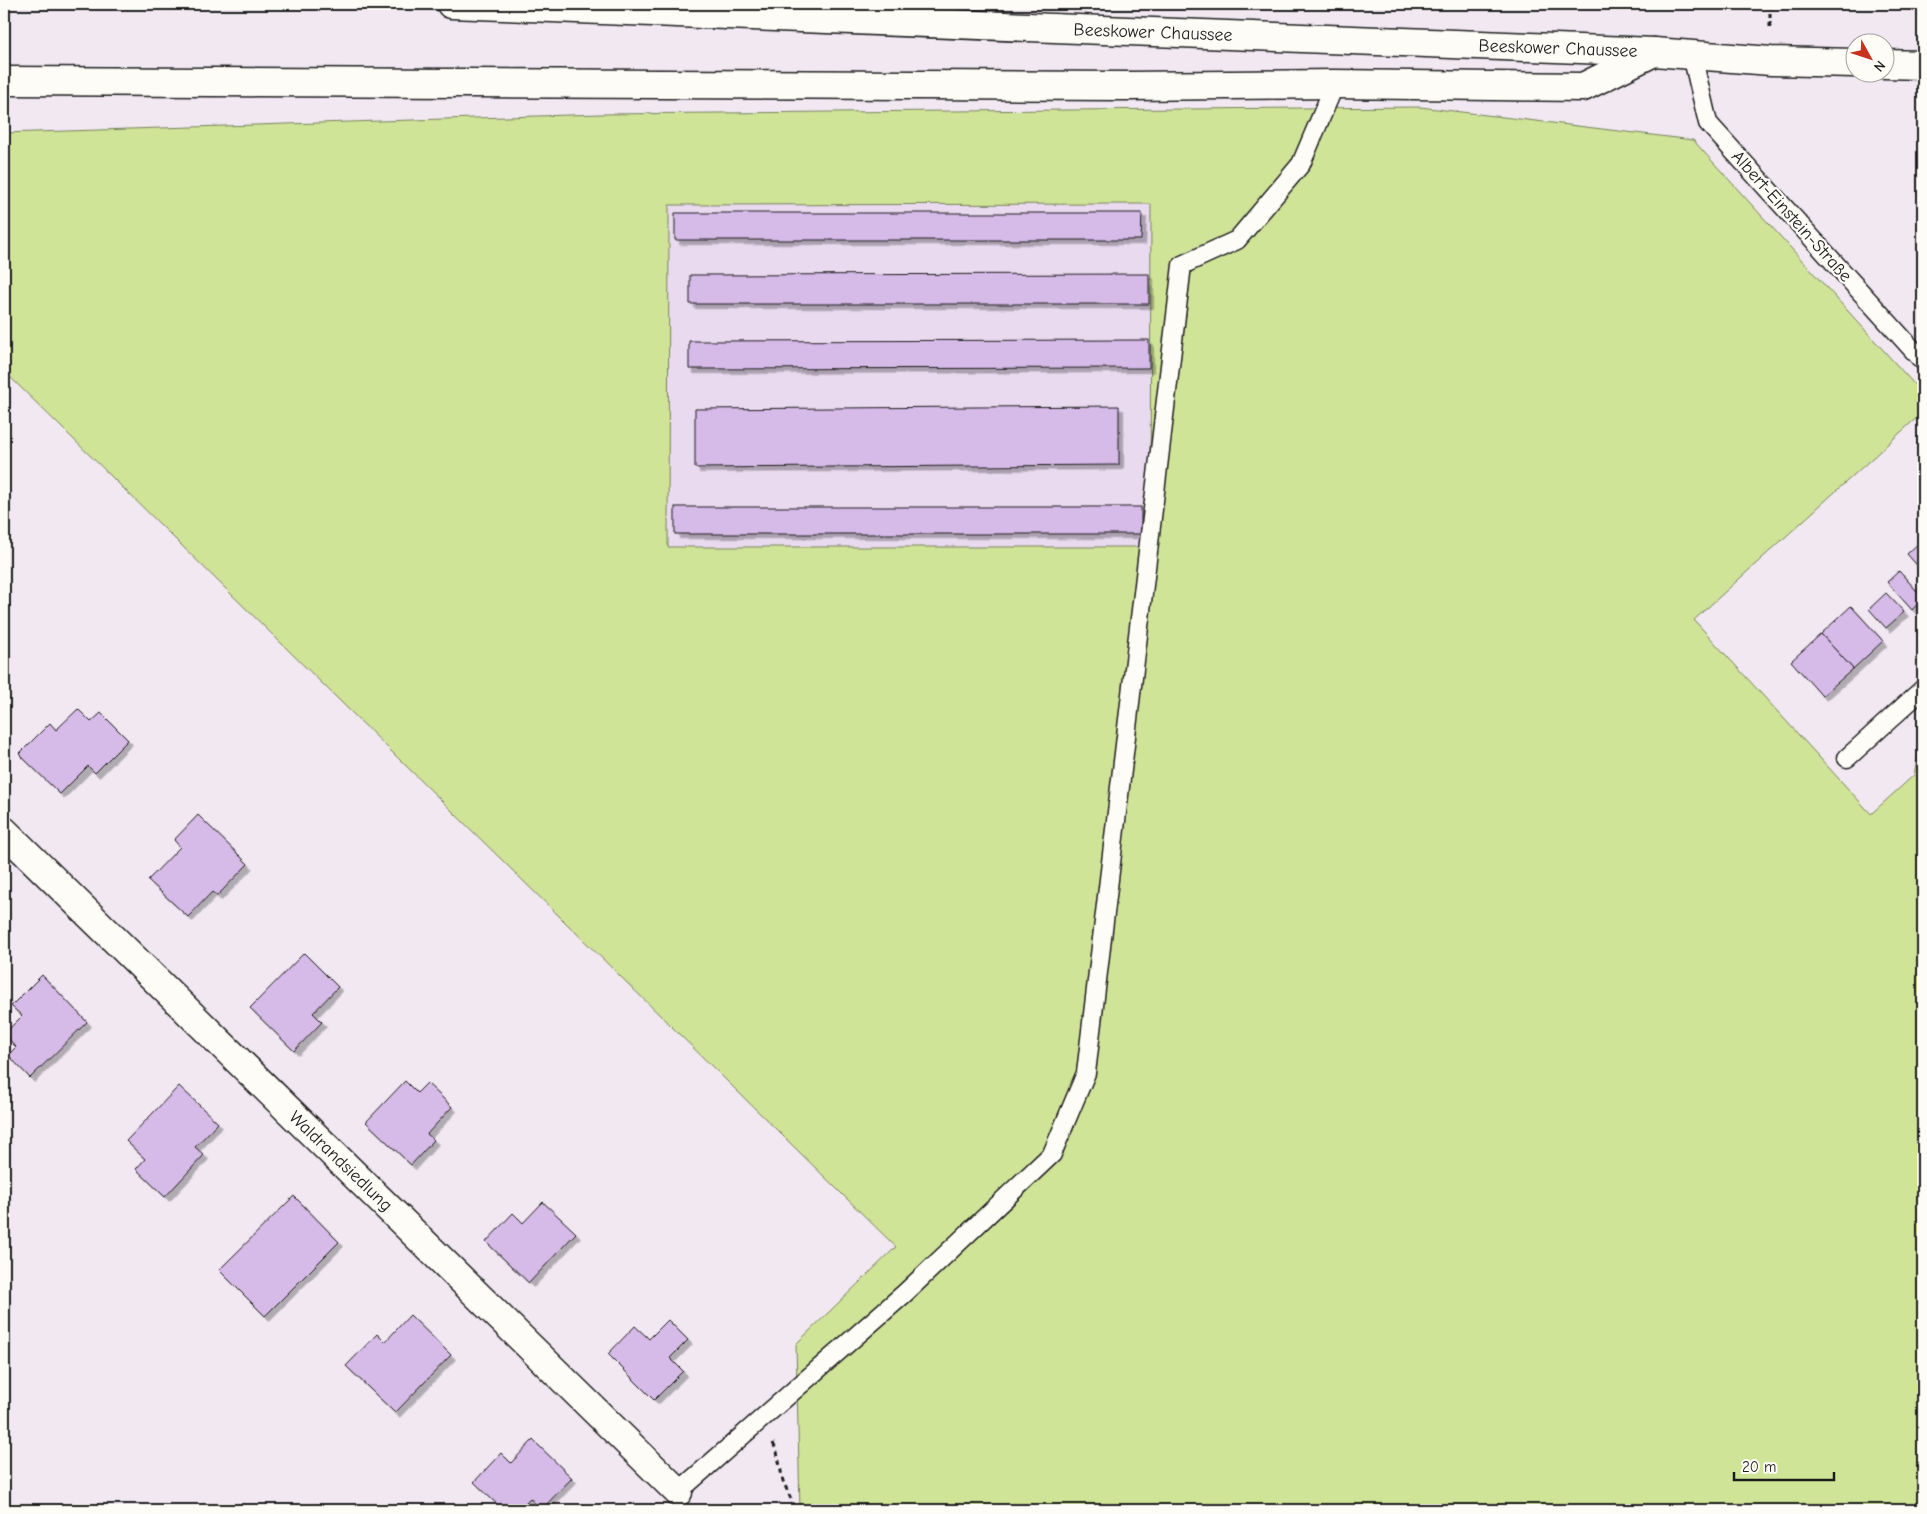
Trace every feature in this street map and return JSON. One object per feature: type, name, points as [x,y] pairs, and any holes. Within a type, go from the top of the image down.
[{"type":"street","name":"Beeskower Chaussee","points":[[451,4],[1654,52],[1844,63]]},
{"type":"street","points":[[4,81],[1128,86],[1335,84],[1583,87],[1654,52]]},
{"type":"street","points":[[1894,64],[1923,65]]},
{"type":"street","name":"Waldrandsiedlung","points":[[4,831],[678,1492]]},
{"type":"lane","name":"Albert-Einstein-Straße","points":[[1692,55],[1708,123],[1923,361]]},
{"type":"lane","points":[[678,1492],[905,1293],[1052,1154],[1086,1073],[1182,265],[1237,240],[1300,164],[1335,84]]},
{"type":"lane","points":[[1847,758],[1923,690]]},
{"type":"path","points":[[762,1418],[777,1452],[783,1481],[796,1510]]},
{"type":"shaded area","points":[[1151,204],[1150,547],[668,548],[669,205]]},
{"type":"green space","points":[[1420,107],[1693,140],[1923,394],[1923,412],[1694,620],[1871,814],[1914,775],[1923,731],[1923,1510],[800,1510],[796,1344],[896,1247],[4,371],[4,133],[601,114]],"holes":[[[1151,204],[1150,547],[668,547],[669,205]]]},
{"type":"building","points":[[675,213],[1142,213],[1141,240],[675,240]]},
{"type":"building","points":[[1149,274],[1149,304],[690,304],[690,275]]},
{"type":"building","points":[[1149,340],[1149,368],[689,369],[689,341]]},
{"type":"building","points":[[1119,406],[1119,465],[695,468],[695,409]]},
{"type":"building","points":[[675,507],[1141,507],[1141,534],[675,534]]},
{"type":"building","points":[[1923,539],[1923,572],[1907,554]]},
{"type":"building","points":[[1899,571],[1923,598],[1912,610],[1887,582]]},
{"type":"building","points":[[1886,593],[1904,612],[1886,628],[1869,609]]},
{"type":"building","points":[[1851,606],[1883,641],[1853,669],[1821,634]]},
{"type":"building","points":[[1821,634],[1853,669],[1822,696],[1791,661]]},
{"type":"building","points":[[78,709],[91,722],[101,713],[128,740],[95,773],[88,766],[60,794],[19,754],[50,723],[56,730]]},
{"type":"building","points":[[198,815],[248,864],[217,896],[212,892],[188,917],[148,880],[180,847],[174,840]]},
{"type":"building","points":[[304,953],[338,987],[313,1013],[322,1022],[294,1051],[250,1008]]},
{"type":"building","points":[[42,975],[87,1022],[30,1078],[8,1055],[16,1047],[4,1034],[22,1016],[11,1006]]},
{"type":"building","points":[[405,1081],[417,1093],[427,1083],[452,1107],[427,1134],[434,1140],[411,1165],[366,1122]]},
{"type":"building","points":[[179,1086],[218,1123],[195,1147],[204,1155],[165,1197],[136,1169],[145,1159],[126,1141]]},
{"type":"building","points":[[294,1196],[339,1242],[265,1316],[219,1270]]},
{"type":"building","points":[[543,1202],[576,1233],[529,1283],[486,1242],[513,1213],[523,1223]]},
{"type":"building","points":[[410,1315],[451,1355],[395,1413],[346,1366],[377,1334],[385,1342]]},
{"type":"building","points":[[668,1320],[688,1340],[670,1358],[683,1371],[654,1400],[608,1354],[635,1326],[649,1339]]},
{"type":"building","points":[[533,1440],[572,1478],[541,1510],[530,1498],[518,1510],[503,1510],[474,1482],[501,1453],[511,1463]]}]
